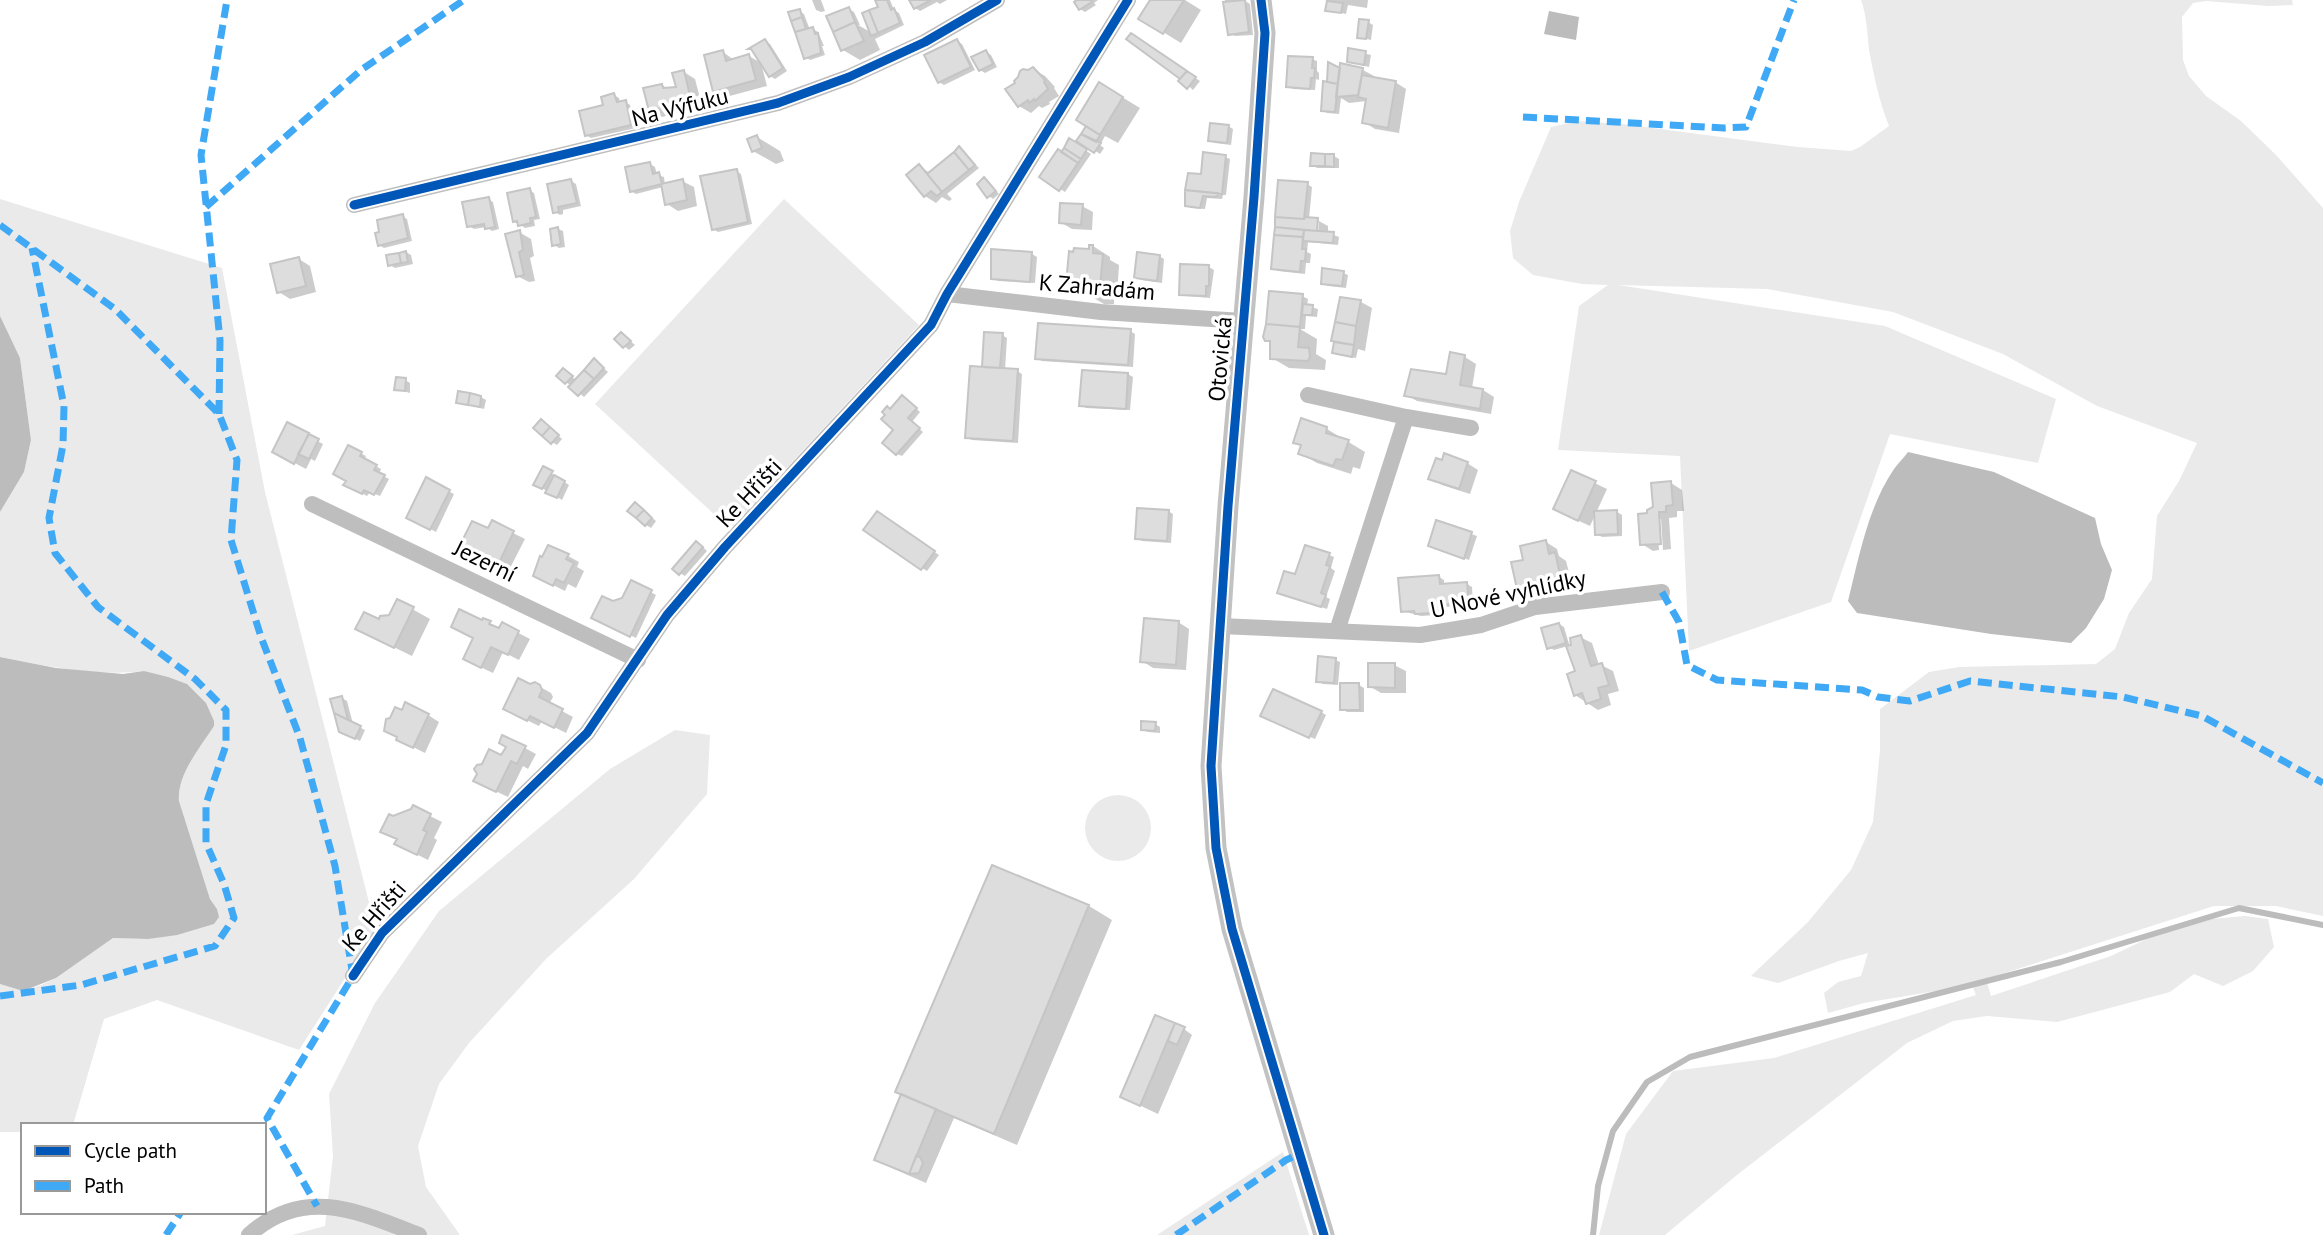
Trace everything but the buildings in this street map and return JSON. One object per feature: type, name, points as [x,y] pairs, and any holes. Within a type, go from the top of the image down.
[{"type":"street","name":"Na Výfuku","points":[[354,205],[778,103],[849,77],[915,47],[998,0]]},
{"type":"street","name":"Ke Hřišti","points":[[353,976],[383,933],[587,733],[667,615],[725,547],[931,325],[947,294],[1128,0]]},
{"type":"street","name":"Otovická","points":[[1261,0],[1265,33],[1211,766],[1216,848],[1232,929],[1324,1235]]},
{"type":"street","name":"K Zahradám","points":[[947,294],[1101,312],[1243,321]]},
{"type":"street","points":[[1308,395],[1406,417],[1471,428]]},
{"type":"street","points":[[1337,631],[1406,417]]},
{"type":"street","name":"Jezerní","points":[[312,504],[638,660]]},
{"type":"street","name":"U Nové vyhlídky","points":[[1220,626],[1420,635],[1480,625],[1535,607],[1662,592]]},
{"type":"street","points":[[249,1235],[281,1214],[317,1206],[356,1211],[419,1235]]},
{"type":"shaded area","points":[[1861,0],[2292,0],[2293,5],[2268,6],[2206,1],[2193,3],[2182,17],[2183,60],[2189,76],[2206,96],[2241,121],[2276,155],[2323,208],[2323,916],[2276,906],[2214,906],[1986,979],[1991,996],[2111,956],[2155,935],[2212,919],[2245,916],[2268,919],[2274,947],[2253,971],[2223,986],[2194,974],[2170,992],[2057,1022],[1987,1016],[1953,1021],[1907,1043],[1737,1175],[1665,1235],[1599,1235],[1626,1134],[1673,1071],[1774,1058],[1976,995],[1972,985],[1864,1003],[1828,1013],[1824,993],[1838,982],[1861,976],[1868,953],[1778,983],[1751,976],[1808,922],[1851,870],[1873,822],[1880,750],[1880,709],[1929,672],[1959,667],[2096,664],[2115,649],[2129,613],[2152,579],[2157,516],[2179,481],[2197,443],[2097,406],[2003,354],[1893,312],[1767,289],[1618,285],[1885,326],[2056,399],[2038,463],[1890,434],[1831,602],[1689,651],[1680,456],[1558,450],[1579,306],[1608,285],[1582,284],[1533,275],[1513,258],[1510,231],[1519,202],[1551,127],[1577,121],[1622,124],[1798,147],[1851,151],[1860,147],[1889,126],[1875,79]]},
{"type":"shaded area","points":[[1549,11],[1579,17],[1576,40],[1544,34]]},
{"type":"shaded area","points":[[0,199],[222,268],[265,492],[376,930],[299,1050],[157,1000],[104,1019],[74,1123],[21,1123],[21,1132],[0,1132],[0,984],[23,991],[41,985],[56,978],[113,938],[148,939],[214,924],[217,909],[210,899],[179,801],[179,791],[196,752],[214,726],[145,671],[90,672],[0,657],[0,512],[24,472],[31,440],[20,358],[0,317]]},
{"type":"shaded area","points":[[784,199],[919,325],[730,529],[595,404]]},
{"type":"shaded area","points":[[0,316],[20,358],[31,440],[24,472],[0,512]]},
{"type":"shaded area","points":[[1908,452],[1994,472],[2095,518],[2101,544],[2112,570],[2104,599],[2086,628],[2071,643],[1991,634],[1857,613],[1848,601],[1865,533],[1877,499]]},
{"type":"shaded area","points":[[0,657],[56,668],[123,674],[144,671],[187,684],[206,703],[214,726],[186,771],[179,791],[179,801],[210,899],[217,909],[219,917],[214,924],[177,935],[148,939],[113,938],[56,978],[23,991],[0,984]]},
{"type":"shaded area","points":[[675,730],[710,735],[707,794],[634,879],[546,959],[469,1043],[439,1084],[418,1146],[426,1187],[460,1235],[292,1235],[325,1226],[333,1156],[329,1094],[375,1003],[439,911],[610,769]]},
{"type":"shaded area","points":[[1112,795],[1124,795],[1142,804],[1149,815],[1149,841],[1142,852],[1131,859],[1112,861],[1099,856],[1090,847],[1085,834],[1085,822],[1090,809],[1099,800]]},
{"type":"shaded area","points":[[1283,1152],[1309,1235],[1157,1235]]},
{"type":"waterway","points":[[1593,1235],[1598,1186],[1613,1131],[1647,1082],[1690,1057],[2061,962],[2239,908],[2323,925]]},
{"type":"marked path","points":[[219,414],[220,340],[201,155],[227,0]]},
{"type":"marked path","points":[[206,207],[361,70],[464,0]]},
{"type":"marked path","points":[[1523,117],[1746,127],[1794,0]]},
{"type":"marked path","points":[[0,225],[115,309],[219,414],[237,460],[231,540],[261,637],[300,738],[335,866],[353,976],[267,1118],[317,1206]]},
{"type":"marked path","points":[[0,996],[81,985],[215,946],[234,918],[224,884],[206,843],[206,804],[226,745],[226,710],[195,679],[98,607],[55,553],[49,518],[63,445],[64,406],[32,248]]},
{"type":"marked path","points":[[1662,592],[1679,622],[1687,665],[1717,680],[1862,690],[1878,697],[1910,701],[1970,681],[2123,697],[2202,716],[2323,783]]},
{"type":"marked path","points":[[1176,1235],[1286,1160],[1301,1153]]},
{"type":"marked path","points":[[166,1235],[180,1214]]},
{"type":"cycle path","points":[[354,205],[778,103],[849,77],[925,42],[997,0]]},
{"type":"cycle path","points":[[353,976],[382,933],[587,733],[667,615],[725,547],[931,325],[947,294],[1128,0]]},
{"type":"cycle path","points":[[1261,0],[1265,33],[1228,506],[1211,766],[1216,848],[1232,929],[1324,1235]]}]
